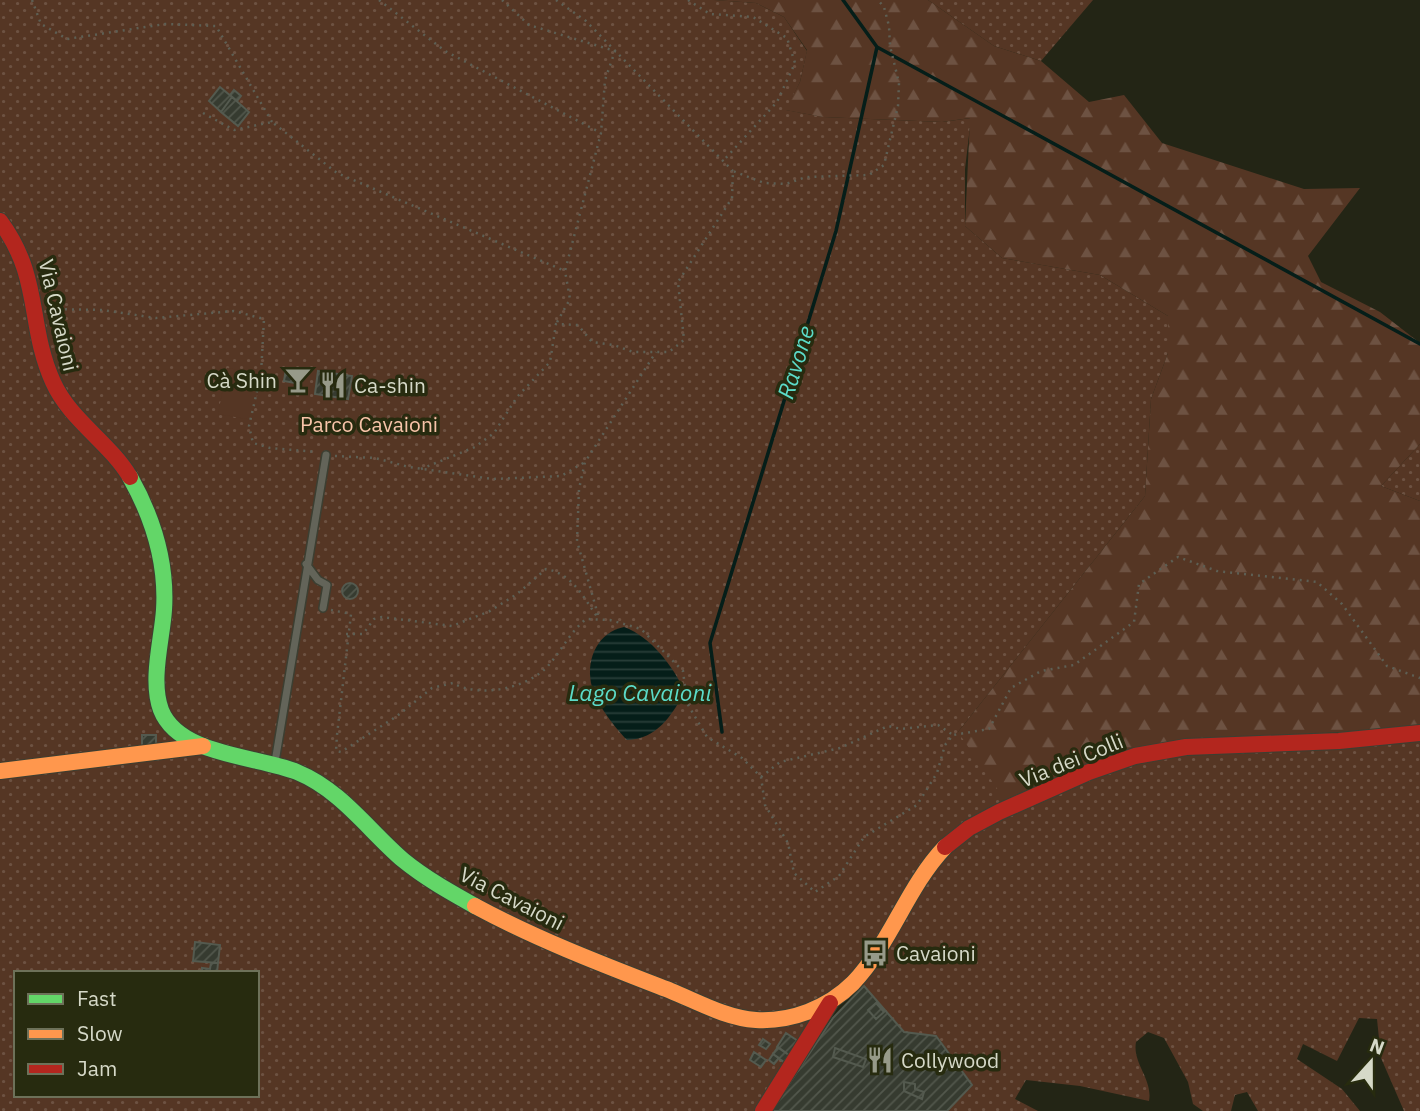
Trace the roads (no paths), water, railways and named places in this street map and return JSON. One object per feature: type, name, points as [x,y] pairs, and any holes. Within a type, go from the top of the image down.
[{"type":"street","name":"Via Cavaioni","points":[[0,221],[26,260],[41,348],[55,386],[80,421],[119,460],[141,498],[155,535],[165,577],[167,609],[157,682],[159,708],[172,725],[203,746],[274,766],[319,783],[391,851],[438,885],[481,909],[598,963],[745,1018],[780,1018],[830,1003]]},
{"type":"street","name":"Via dei Colli","points":[[830,1003],[859,977],[915,884],[950,842],[980,822],[1081,775],[1127,758],[1172,749],[1340,741],[1420,733]]},
{"type":"street","name":"Via Cavaioni","points":[[0,771],[203,746]]},
{"type":"street","points":[[763,1111],[830,1003]]},
{"type":"lane","points":[[274,766],[326,455]]},
{"type":"lane","points":[[306,564],[318,579],[327,584],[323,608]]},
{"type":"water","name":"Lago Cavaioni","points":[[624,627],[652,645],[674,672],[685,692],[655,731],[638,739],[627,740],[601,706],[593,690],[590,673],[593,655],[601,640]]},
{"type":"waterway","name":"Ravone","points":[[722,732],[710,643],[836,231],[877,47],[843,0]]},
{"type":"waterway","points":[[877,47],[1420,344]]},
{"type":"place","name":"Cà Shin","points":[[298,380]]},
{"type":"place","name":"Ca-shin","points":[[333,385]]},
{"type":"place","name":"Cavaioni","points":[[875,953]]},
{"type":"place","name":"Collywood","points":[[880,1060]]},
{"type":"park label","name":"Parco Cavaioni","points":[[369,424]]}]
